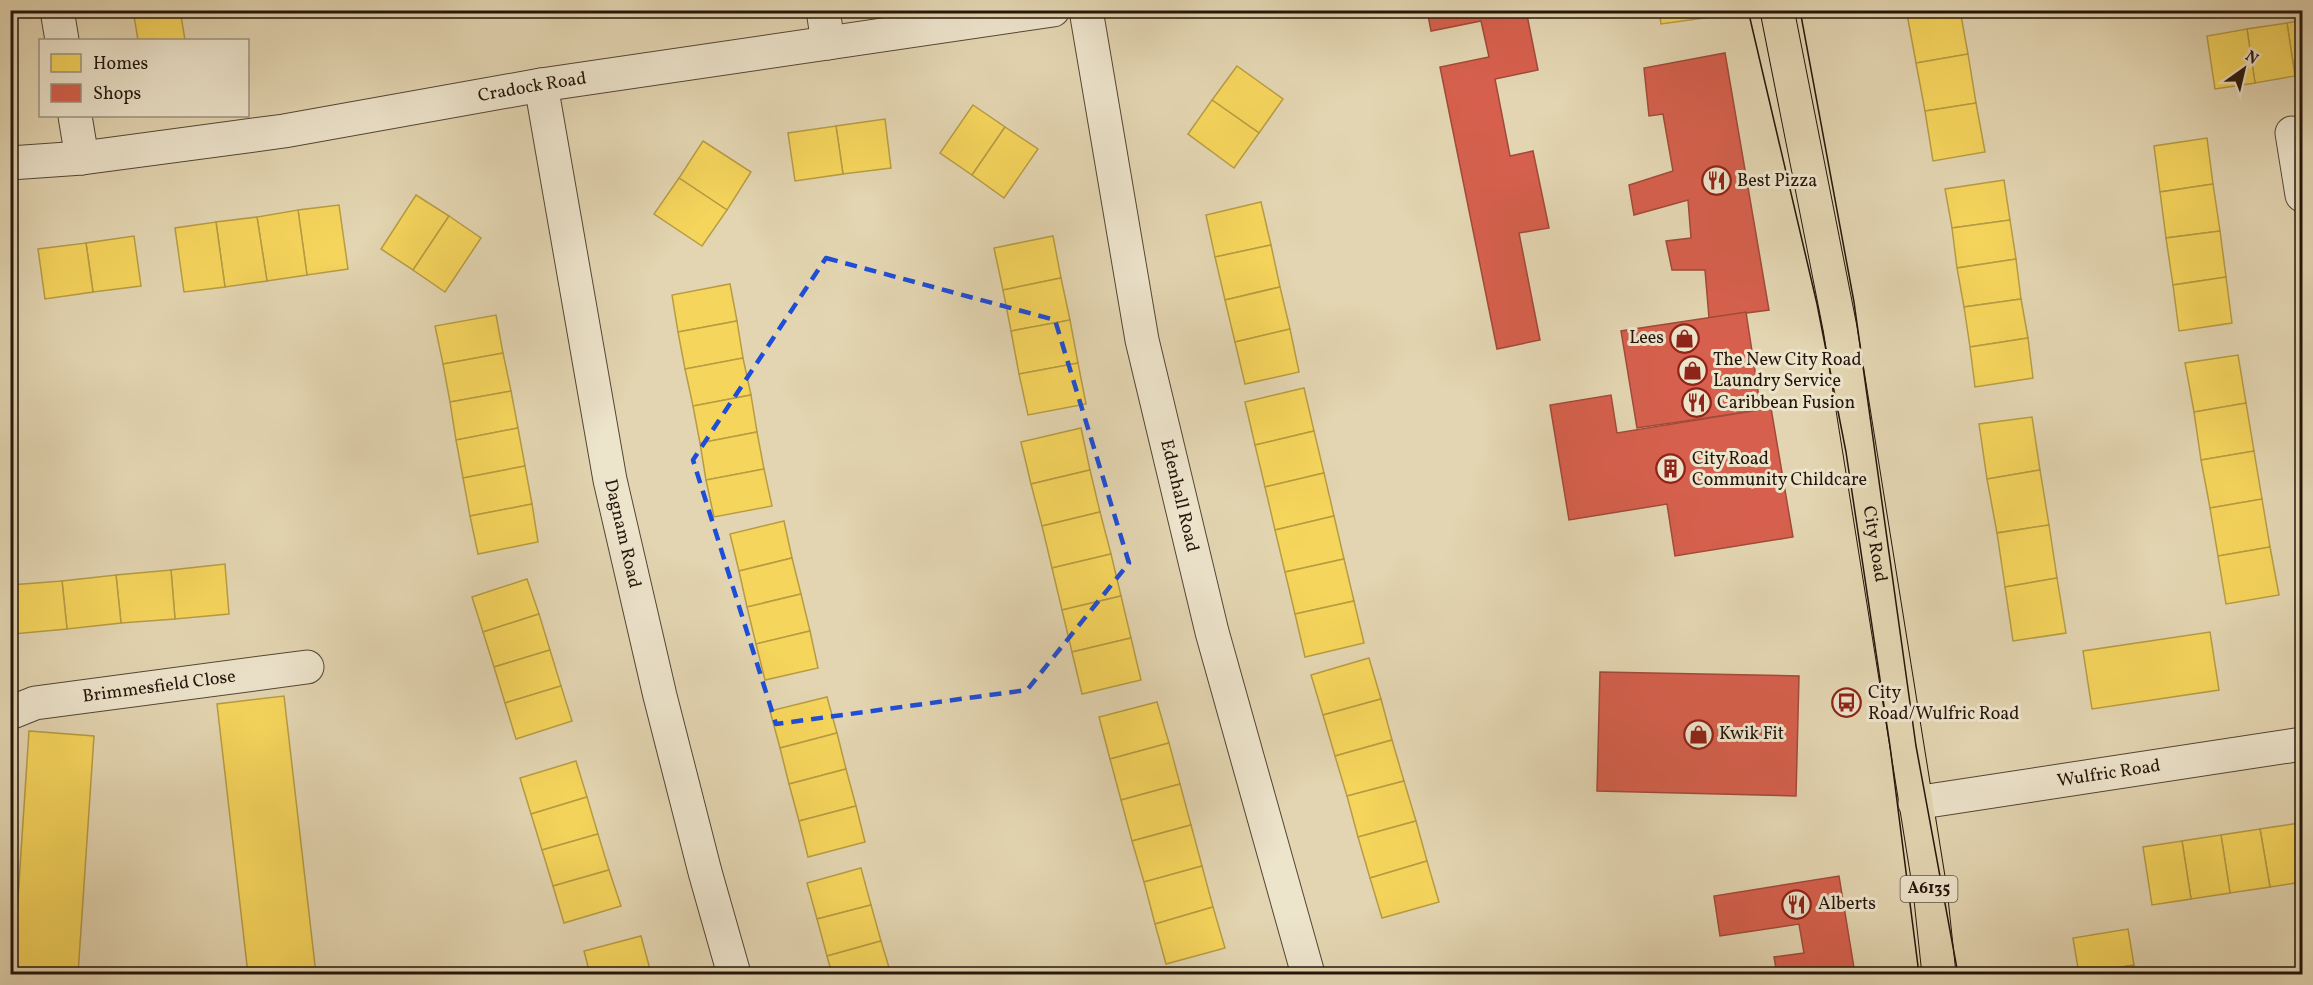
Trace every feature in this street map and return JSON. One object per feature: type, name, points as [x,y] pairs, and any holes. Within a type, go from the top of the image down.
[{"type":"main road","name":"City Road","points":[[1777,10],[1840,328],[1930,890],[1939,975]]},
{"type":"street","points":[[57,10],[62,39]]},
{"type":"street","points":[[823,10],[828,43]]},
{"type":"street","name":"Cradock Road","points":[[10,163],[82,158],[284,131],[541,86],[1053,10]]},
{"type":"street","name":"Edenhall Road","points":[[1086,10],[1142,340],[1212,632],[1308,975]]},
{"type":"street","name":"Dagnam Road","points":[[541,86],[610,480],[660,696],[734,975]]},
{"type":"street","points":[[75,117],[82,158]]},
{"type":"street","points":[[2292,133],[2302,195]]},
{"type":"street","name":"Brimmesfield Close","points":[[10,713],[34,703],[307,667]]},
{"type":"street","name":"Wulfric Road","points":[[1915,803],[2302,744]]},
{"type":"highlighted area","points":[[826,258],[1055,320],[1129,563],[1027,690],[776,724],[693,460]]},
{"type":"building: Homes","points":[[133,10],[180,10],[185,39],[138,39]]},
{"type":"building: Homes","points":[[1659,10],[1725,10],[1725,15],[1661,24]]},
{"type":"building: Homes","points":[[1926,10],[1960,10],[1968,54],[1916,63],[1907,14]]},
{"type":"building: Homes","points":[[2302,20],[2302,75],[2295,76],[2287,23]]},
{"type":"building: Homes","points":[[2287,23],[2295,76],[2255,83],[2247,29]]},
{"type":"building: Homes","points":[[2247,29],[2255,83],[2215,89],[2207,36]]},
{"type":"building: Homes","points":[[1968,54],[1976,103],[1925,111],[1916,63]]},
{"type":"building: Homes","points":[[1237,66],[1283,99],[1259,133],[1212,100]]},
{"type":"building: Homes","points":[[1212,100],[1259,133],[1234,168],[1188,134]]},
{"type":"building: Homes","points":[[1976,103],[1985,152],[1933,161],[1925,111]]},
{"type":"building: Homes","points":[[973,105],[1005,127],[972,175],[940,153]]},
{"type":"building: Homes","points":[[885,119],[891,168],[843,174],[836,126]]},
{"type":"building: Homes","points":[[836,126],[843,174],[795,181],[788,133]]},
{"type":"building: Homes","points":[[1005,127],[1038,149],[1004,198],[972,175]]},
{"type":"building: Homes","points":[[2207,138],[2213,184],[2160,192],[2154,146]]},
{"type":"building: Homes","points":[[703,141],[751,172],[727,210],[679,178]]},
{"type":"building: Homes","points":[[679,178],[727,210],[702,246],[654,214]]},
{"type":"building: Homes","points":[[2004,180],[2010,220],[1952,228],[1945,189]]},
{"type":"building: Homes","points":[[2213,184],[2220,231],[2166,238],[2160,192]]},
{"type":"building: Homes","points":[[416,195],[449,216],[413,270],[381,249]]},
{"type":"building: Homes","points":[[1261,202],[1271,245],[1215,257],[1206,215]]},
{"type":"building: Homes","points":[[339,205],[348,269],[307,275],[298,210]]},
{"type":"building: Homes","points":[[298,210],[307,275],[267,281],[257,217]]},
{"type":"building: Homes","points":[[449,216],[481,238],[445,292],[413,270]]},
{"type":"building: Homes","points":[[257,217],[267,281],[225,287],[216,222]]},
{"type":"building: Homes","points":[[2010,220],[2016,259],[1957,268],[1952,228]]},
{"type":"building: Homes","points":[[216,222],[225,287],[184,292],[175,228]]},
{"type":"building: Homes","points":[[2220,231],[2226,277],[2173,285],[2166,238]]},
{"type":"building: Homes","points":[[134,236],[141,286],[93,292],[86,243]]},
{"type":"building: Homes","points":[[1053,236],[1061,278],[1003,290],[994,248]]},
{"type":"building: Homes","points":[[86,243],[93,292],[45,299],[38,249]]},
{"type":"building: Homes","points":[[1271,245],[1280,287],[1225,300],[1215,257]]},
{"type":"building: Homes","points":[[2016,259],[2021,299],[1964,307],[1957,268]]},
{"type":"building: Homes","points":[[2226,277],[2232,323],[2179,331],[2173,285]]},
{"type":"building: Homes","points":[[1061,278],[1070,320],[1011,331],[1003,290]]},
{"type":"building: Homes","points":[[730,284],[737,321],[678,332],[672,295]]},
{"type":"building: Homes","points":[[1280,287],[1290,329],[1235,342],[1225,300]]},
{"type":"building: Homes","points":[[2021,299],[2028,338],[1970,347],[1964,307]]},
{"type":"building: Homes","points":[[496,315],[503,353],[443,364],[435,326]]},
{"type":"building: Homes","points":[[1070,320],[1078,363],[1019,374],[1011,331]]},
{"type":"building: Homes","points":[[737,321],[743,358],[685,369],[678,332]]},
{"type":"building: Homes","points":[[1290,329],[1299,372],[1245,384],[1235,342]]},
{"type":"building: Homes","points":[[2028,338],[2033,378],[1975,387],[1970,347]]},
{"type":"building: Homes","points":[[503,353],[511,391],[450,402],[443,364]]},
{"type":"building: Homes","points":[[2238,355],[2246,403],[2194,412],[2185,363]]},
{"type":"building: Homes","points":[[743,358],[751,395],[693,406],[685,369]]},
{"type":"building: Homes","points":[[1078,363],[1086,404],[1028,415],[1019,374]]},
{"type":"building: Homes","points":[[1304,388],[1314,431],[1255,445],[1245,402]]},
{"type":"building: Homes","points":[[511,391],[518,428],[456,440],[450,402]]},
{"type":"building: Homes","points":[[751,395],[757,432],[700,443],[693,406]]},
{"type":"building: Homes","points":[[2246,403],[2254,451],[2201,460],[2194,412]]},
{"type":"building: Homes","points":[[2032,417],[2040,470],[1987,479],[1979,424]]},
{"type":"building: Homes","points":[[518,428],[525,466],[463,478],[456,440]]},
{"type":"building: Homes","points":[[1081,428],[1090,470],[1031,484],[1021,442]]},
{"type":"building: Homes","points":[[1314,431],[1324,473],[1265,487],[1255,445]]},
{"type":"building: Homes","points":[[757,432],[764,469],[706,480],[700,443]]},
{"type":"building: Homes","points":[[2254,451],[2262,499],[2210,508],[2201,460]]},
{"type":"building: Homes","points":[[525,466],[532,504],[470,516],[463,478]]},
{"type":"building: Homes","points":[[764,469],[772,506],[714,517],[706,480]]},
{"type":"building: Homes","points":[[1090,470],[1100,512],[1042,526],[1031,484]]},
{"type":"building: Homes","points":[[2040,470],[2049,525],[1997,533],[1987,479]]},
{"type":"building: Homes","points":[[1324,473],[1334,516],[1275,530],[1265,487]]},
{"type":"building: Homes","points":[[2262,499],[2270,547],[2218,556],[2210,508]]},
{"type":"building: Homes","points":[[532,504],[538,542],[478,554],[470,516]]},
{"type":"building: Homes","points":[[1100,512],[1111,554],[1052,568],[1042,526]]},
{"type":"building: Homes","points":[[1334,516],[1344,559],[1285,572],[1275,530]]},
{"type":"building: Homes","points":[[784,521],[792,558],[739,571],[730,534]]},
{"type":"building: Homes","points":[[2049,525],[2057,578],[2005,587],[1997,533]]},
{"type":"building: Homes","points":[[2270,547],[2279,595],[2226,604],[2218,556]]},
{"type":"building: Homes","points":[[1111,554],[1121,596],[1062,610],[1052,568]]},
{"type":"building: Homes","points":[[792,558],[801,594],[747,607],[739,571]]},
{"type":"building: Homes","points":[[1344,559],[1354,601],[1295,614],[1285,572]]},
{"type":"building: Homes","points":[[225,564],[229,614],[175,619],[171,570]]},
{"type":"building: Homes","points":[[171,570],[175,619],[121,623],[116,575]]},
{"type":"building: Homes","points":[[116,575],[121,623],[67,629],[62,581]]},
{"type":"building: Homes","points":[[2057,578],[2066,633],[2013,641],[2005,587]]},
{"type":"building: Homes","points":[[527,579],[539,614],[483,632],[472,597]]},
{"type":"building: Homes","points":[[62,581],[67,629],[13,634],[10,585]]},
{"type":"building: Homes","points":[[801,594],[810,631],[756,644],[747,607]]},
{"type":"building: Homes","points":[[1121,596],[1131,638],[1072,652],[1062,610]]},
{"type":"building: Homes","points":[[1354,601],[1364,643],[1305,657],[1295,614]]},
{"type":"building: Homes","points":[[539,614],[550,650],[494,667],[483,632]]},
{"type":"building: Homes","points":[[810,631],[818,668],[765,680],[756,644]]},
{"type":"building: Homes","points":[[2210,632],[2219,690],[2092,709],[2083,651]]},
{"type":"building: Homes","points":[[1131,638],[1141,680],[1082,694],[1072,652]]},
{"type":"building: Homes","points":[[550,650],[561,686],[505,703],[494,667]]},
{"type":"building: Homes","points":[[1369,658],[1381,699],[1323,715],[1311,675]]},
{"type":"building: Homes","points":[[561,686],[572,721],[516,739],[505,703]]},
{"type":"building: Homes","points":[[284,696],[316,974],[248,974],[217,704]]},
{"type":"building: Homes","points":[[827,697],[837,733],[780,748],[770,711]]},
{"type":"building: Homes","points":[[1381,699],[1392,740],[1335,756],[1323,715]]},
{"type":"building: Homes","points":[[1157,702],[1169,743],[1110,759],[1099,717]]},
{"type":"building: Homes","points":[[29,731],[94,736],[78,974],[13,974]]},
{"type":"building: Homes","points":[[837,733],[846,769],[789,784],[780,748]]},
{"type":"building: Homes","points":[[1392,740],[1404,781],[1347,796],[1335,756]]},
{"type":"building: Homes","points":[[1169,743],[1180,784],[1121,800],[1110,759]]},
{"type":"building: Homes","points":[[576,761],[587,797],[531,814],[520,778]]},
{"type":"building: Homes","points":[[846,769],[856,806],[799,821],[789,784]]},
{"type":"building: Homes","points":[[1404,781],[1416,821],[1358,837],[1347,796]]},
{"type":"building: Homes","points":[[1180,784],[1191,825],[1132,841],[1121,800]]},
{"type":"building: Homes","points":[[587,797],[598,834],[542,850],[531,814]]},
{"type":"building: Homes","points":[[856,806],[865,842],[808,857],[799,821]]},
{"type":"building: Homes","points":[[1416,821],[1427,861],[1370,878],[1358,837]]},
{"type":"building: Homes","points":[[2299,823],[2302,844],[2302,882],[2270,887],[2260,829]]},
{"type":"building: Homes","points":[[1191,825],[1202,866],[1144,882],[1132,841]]},
{"type":"building: Homes","points":[[2260,829],[2270,887],[2230,893],[2221,835]]},
{"type":"building: Homes","points":[[598,834],[609,870],[553,886],[542,850]]},
{"type":"building: Homes","points":[[2221,835],[2230,893],[2191,899],[2182,841]]},
{"type":"building: Homes","points":[[2182,841],[2191,899],[2152,905],[2143,847]]},
{"type":"building: Homes","points":[[1427,861],[1439,902],[1382,918],[1370,878]]},
{"type":"building: Homes","points":[[1202,866],[1213,907],[1155,924],[1144,882]]},
{"type":"building: Homes","points":[[861,868],[871,905],[817,919],[807,883]]},
{"type":"building: Homes","points":[[609,870],[621,906],[564,923],[553,886]]},
{"type":"building: Homes","points":[[871,905],[881,941],[827,956],[817,919]]},
{"type":"building: Homes","points":[[1213,907],[1225,948],[1166,964],[1155,924]]},
{"type":"building: Homes","points":[[2128,929],[2134,965],[2079,974],[2073,938]]},
{"type":"building: Homes","points":[[641,936],[651,973],[590,974],[584,951]]},
{"type":"building: Homes","points":[[881,941],[891,974],[832,974],[827,956]]},
{"type":"building: Homes","points":[[2134,965],[2135,974],[2079,974]]},
{"type":"building: Shops","points":[[1427,10],[1526,10],[1538,70],[1495,79],[1510,156],[1533,151],[1549,228],[1519,233],[1540,340],[1497,349],[1440,67],[1489,57],[1481,21],[1431,31]]},
{"type":"building: Shops","points":[[1725,53],[1769,310],[1709,318],[1705,270],[1672,270],[1666,241],[1691,238],[1688,200],[1634,215],[1629,185],[1673,171],[1663,114],[1649,116],[1644,68]]},
{"type":"building: Shops","points":[[1746,312],[1761,410],[1637,428],[1621,331]]},
{"type":"building: Shops","name":"City Road Community Childcare","points":[[1611,395],[1617,433],[1771,408],[1793,537],[1675,556],[1667,504],[1569,520],[1550,405]]},
{"type":"building: Shops","name":"Kwik Fit","points":[[1600,672],[1799,676],[1796,796],[1597,791]]},
{"type":"building: Shops","points":[[1839,876],[1855,974],[1777,974],[1774,957],[1804,953],[1799,924],[1720,936],[1714,896]]},
{"type":"tram line","points":[[1748,10],[1817,304],[1846,452],[1890,746],[1919,974]]},
{"type":"tram line","points":[[1800,10],[1854,302],[1916,746],[1958,974]]},
{"type":"place","name":"Best Pizza","points":[[1716,181]]},
{"type":"place","name":"Lees","points":[[1685,338]]},
{"type":"place","name":"The New City Road Laundry Service","points":[[1692,370]]},
{"type":"place","name":"Caribbean Fusion","points":[[1696,403]]},
{"type":"place","name":"City Road Community Childcare","points":[[1671,469]]},
{"type":"place","name":"City Road/Wulfric Road","points":[[1847,703]]},
{"type":"place","name":"Kwik Fit","points":[[1698,734]]},
{"type":"place","name":"Alberts","points":[[1797,904]]}]
